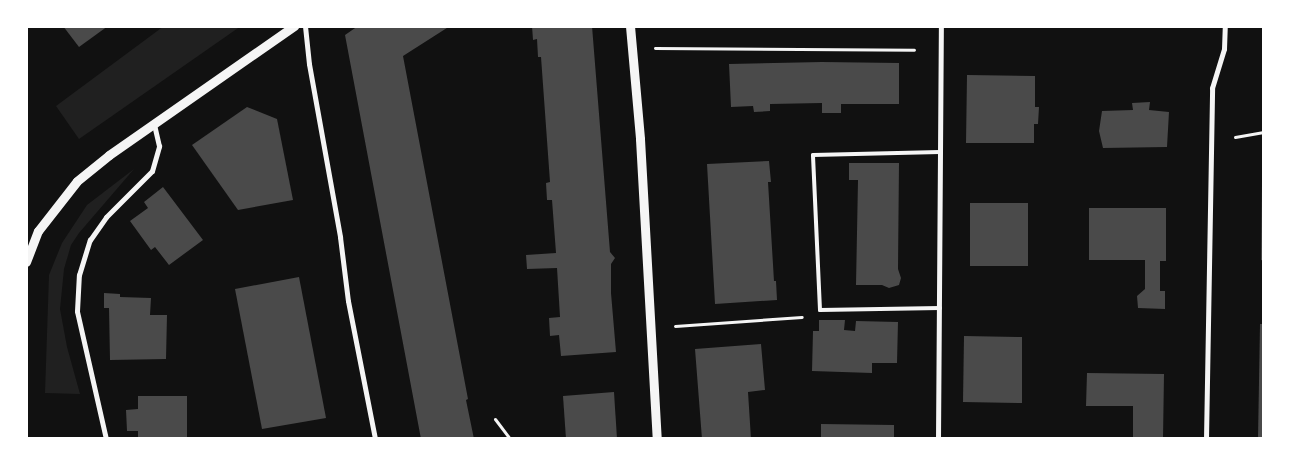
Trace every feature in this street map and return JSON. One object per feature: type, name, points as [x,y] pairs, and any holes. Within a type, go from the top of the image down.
[{"type":"street","points":[[26,262],[38,231],[77,181],[154,124],[294,26]]},
{"type":"street","points":[[305,26],[309,64],[340,237],[348,301],[375,439]]},
{"type":"street","points":[[630,26],[640,139],[657,439]]},
{"type":"street","points":[[938,439],[941,26]]},
{"type":"street","points":[[1206,439],[1212,88],[1224,49],[1225,26]]},
{"type":"street","points":[[106,439],[78,311],[79,275],[90,240],[106,217],[152,171],[159,146],[154,124]]},
{"type":"lane","points":[[940,152],[813,155],[820,310],[940,308]]},
{"type":"path","points":[[649,48],[914,50]]},
{"type":"path","points":[[1235,137],[1264,132]]},
{"type":"path","points":[[675,326],[808,316]]},
{"type":"path","points":[[495,419],[510,439]]},
{"type":"shaded area","points":[[164,26],[241,26],[79,139],[56,106]]},
{"type":"shaded area","points":[[134,169],[79,233],[71,245],[64,269],[60,309],[67,347],[80,394],[45,393],[49,275],[62,243],[87,205]]},
{"type":"building","points":[[63,26],[108,26],[79,47]]},
{"type":"building","points":[[358,26],[450,26],[403,56],[474,439],[421,439],[345,35]]},
{"type":"building","points":[[532,26],[592,26],[610,252],[615,258],[611,264],[611,293],[616,352],[561,356],[559,335],[550,336],[549,318],[560,317],[557,268],[527,269],[526,255],[556,253],[552,200],[547,200],[546,183],[550,182],[541,57],[538,57],[537,39],[533,40]]},
{"type":"building","points":[[899,63],[899,104],[841,104],[841,113],[822,113],[822,103],[770,104],[770,111],[754,112],[753,106],[731,107],[729,64]]},
{"type":"building","points":[[967,75],[1035,76],[1035,107],[1039,107],[1038,124],[1034,124],[1034,143],[966,143]]},
{"type":"building","points":[[1150,102],[1149,110],[1169,112],[1167,147],[1103,148],[1099,131],[1102,111],[1133,110],[1132,103]]},
{"type":"building","points":[[247,107],[277,119],[293,200],[238,210],[192,145]]},
{"type":"building","points":[[769,161],[771,182],[768,182],[774,281],[776,281],[777,300],[715,304],[707,164]]},
{"type":"building","points":[[849,163],[899,163],[898,269],[901,278],[899,285],[889,288],[882,285],[856,285],[858,180],[849,180]]},
{"type":"building","points":[[1262,180],[1264,180],[1264,261],[1261,260]]},
{"type":"building","points":[[163,187],[203,240],[169,265],[155,247],[151,250],[130,221],[148,208],[144,202]]},
{"type":"building","points":[[970,203],[1028,203],[1028,266],[970,266]]},
{"type":"building","points":[[1089,208],[1166,208],[1166,261],[1160,261],[1160,291],[1165,291],[1165,309],[1138,308],[1137,296],[1145,289],[1145,260],[1089,260]]},
{"type":"building","points":[[299,277],[326,418],[262,429],[235,289]]},
{"type":"building","points":[[104,293],[120,294],[120,297],[151,298],[150,315],[167,315],[166,359],[110,360],[109,308],[104,308]]},
{"type":"building","points":[[819,320],[845,320],[844,330],[855,331],[856,321],[898,322],[897,363],[872,363],[872,373],[812,371],[813,331],[819,331]]},
{"type":"building","points":[[1260,324],[1264,324],[1264,439],[1258,439]]},
{"type":"building","points":[[964,336],[1022,337],[1022,403],[963,402]]},
{"type":"building","points":[[761,344],[765,390],[748,392],[751,439],[702,439],[695,349]]},
{"type":"building","points":[[1087,373],[1164,374],[1163,439],[1133,439],[1133,406],[1086,406]]},
{"type":"building","points":[[614,392],[617,439],[566,439],[563,396]]},
{"type":"building","points":[[138,396],[187,396],[187,439],[138,439],[138,431],[127,431],[126,410],[138,409]]},
{"type":"building","points":[[821,424],[894,425],[894,439],[821,439]]}]
